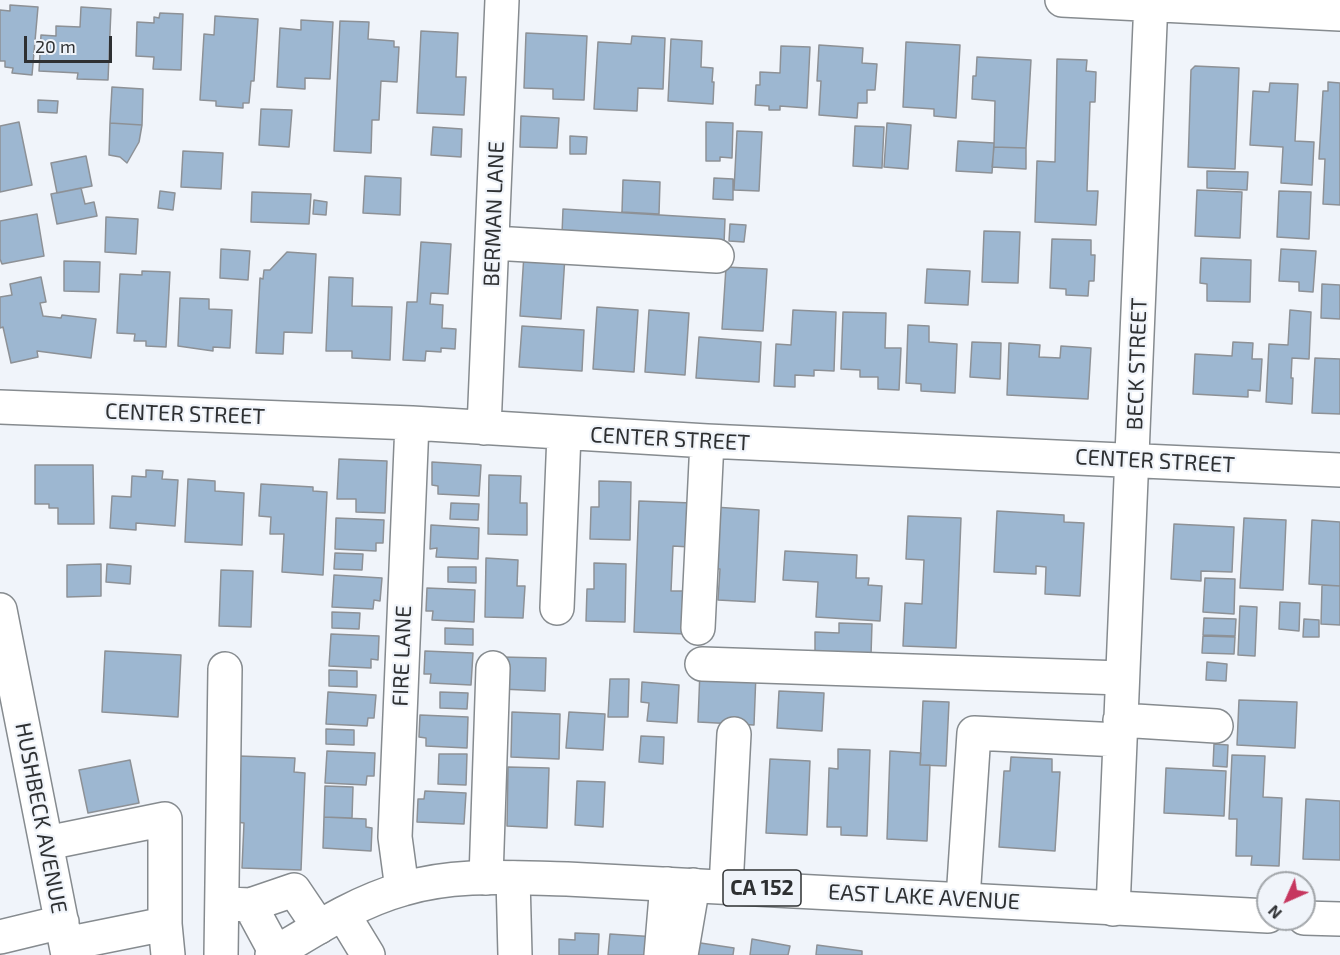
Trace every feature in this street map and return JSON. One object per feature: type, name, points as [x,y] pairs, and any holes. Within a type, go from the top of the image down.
[{"type":"street","name":"BERMAN LANE","points":[[484,428],[502,0]]},
{"type":"street","points":[[1062,0],[1151,2],[1340,14]]},
{"type":"street","name":"BECK STREET","points":[[1113,909],[1151,2]]},
{"type":"street","points":[[493,243],[717,255]]},
{"type":"street","name":"CENTER STREET","points":[[0,407],[412,423],[564,434],[1340,470]]},
{"type":"street","name":"FIRE LANE","points":[[402,889],[394,837],[412,423]]},
{"type":"street","points":[[557,608],[564,434]]},
{"type":"street","points":[[698,628],[707,441]]},
{"type":"street","name":"HUSHBECK AVENUE","points":[[0,610],[65,940]]},
{"type":"street","points":[[702,664],[1122,678]]},
{"type":"street","points":[[493,668],[500,878],[515,955]]},
{"type":"street","points":[[220,955],[235,904],[225,669]]},
{"type":"street","points":[[963,899],[974,733],[1216,726]]},
{"type":"street","points":[[726,886],[734,734]]},
{"type":"street","points":[[0,937],[65,940],[166,940],[165,819],[47,843]]},
{"type":"street","name":"EAST LAKE AVENUE","points":[[274,954],[372,900],[402,889],[457,879],[500,878],[726,886],[1256,915]]},
{"type":"street","points":[[661,955],[680,884]]},
{"type":"street","points":[[680,884],[681,955]]},
{"type":"street","points":[[235,904],[294,890],[368,955]]},
{"type":"street","points":[[235,904],[274,954]]},
{"type":"street","points":[[1316,918],[1340,919]]},
{"type":"building","points":[[10,5],[38,7],[32,75],[12,73],[13,68],[5,67],[5,61],[0,61],[0,10],[10,11]]},
{"type":"building","points":[[81,7],[111,9],[108,80],[77,79],[78,73],[39,71],[41,35],[56,36],[56,26],[80,27]]},
{"type":"building","points":[[160,13],[183,14],[181,70],[153,69],[154,57],[136,56],[137,22],[154,23],[154,17],[159,18]]},
{"type":"building","points":[[215,16],[258,19],[254,81],[251,81],[249,103],[243,103],[243,108],[216,106],[216,101],[200,100],[204,34],[214,35]]},
{"type":"building","points":[[301,20],[333,22],[330,79],[305,78],[305,89],[277,87],[280,28],[301,30]]},
{"type":"building","points":[[340,21],[369,22],[368,39],[394,41],[394,47],[399,47],[397,82],[381,81],[379,120],[372,120],[371,153],[334,151]]},
{"type":"building","points":[[421,31],[458,33],[456,77],[466,77],[464,115],[417,113]]},
{"type":"building","points":[[526,33],[587,36],[584,100],[553,99],[553,89],[524,88]]},
{"type":"building","points":[[632,36],[665,38],[663,89],[638,88],[637,111],[594,109],[598,42],[631,44]]},
{"type":"building","points":[[671,39],[702,41],[701,67],[713,68],[713,104],[668,101]]},
{"type":"building","points":[[906,42],[960,45],[956,118],[934,116],[934,109],[903,107]]},
{"type":"building","points":[[819,45],[863,48],[862,63],[877,64],[875,90],[867,90],[867,103],[858,103],[857,118],[819,115],[821,81],[817,81]]},
{"type":"building","points":[[781,46],[810,47],[807,108],[780,106],[780,110],[769,110],[769,106],[755,105],[756,85],[760,85],[760,72],[780,73]]},
{"type":"building","points":[[977,57],[1031,60],[1026,148],[994,147],[995,101],[972,99]]},
{"type":"building","points":[[1057,59],[1087,60],[1086,71],[1096,72],[1095,102],[1090,102],[1087,191],[1098,191],[1096,225],[1035,222],[1037,161],[1055,162]]},
{"type":"building","points":[[1195,66],[1239,68],[1235,169],[1188,167],[1191,70]]},
{"type":"building","points":[[1328,82],[1340,83],[1340,205],[1323,204],[1325,159],[1319,159],[1323,91],[1328,91]]},
{"type":"building","points":[[1270,83],[1298,84],[1295,141],[1314,142],[1312,185],[1281,183],[1283,147],[1250,145],[1253,91],[1269,92]]},
{"type":"building","points":[[112,87],[143,89],[142,125],[110,123]]},
{"type":"building","points":[[38,100],[58,101],[57,113],[38,112]]},
{"type":"building","points":[[261,109],[292,110],[289,147],[259,145]]},
{"type":"building","points":[[521,116],[559,118],[557,148],[520,147]]},
{"type":"building","points":[[19,122],[32,185],[0,192],[0,126]]},
{"type":"building","points":[[706,122],[733,123],[732,158],[720,157],[720,161],[706,161]]},
{"type":"building","points":[[110,123],[142,125],[139,142],[127,163],[120,157],[109,155]]},
{"type":"building","points":[[887,123],[911,125],[908,169],[884,167]]},
{"type":"building","points":[[855,126],[884,127],[882,168],[853,166]]},
{"type":"building","points":[[433,127],[462,129],[461,157],[431,155]]},
{"type":"building","points":[[737,131],[762,132],[759,191],[734,190]]},
{"type":"building","points":[[570,136],[587,137],[586,154],[570,154]]},
{"type":"building","points":[[958,141],[994,143],[992,173],[956,171]]},
{"type":"building","points":[[994,147],[1026,148],[1026,169],[992,167]]},
{"type":"building","points":[[183,151],[223,153],[221,189],[181,187]]},
{"type":"building","points":[[86,156],[92,186],[57,193],[51,163]]},
{"type":"building","points":[[1207,171],[1248,172],[1247,190],[1207,188]]},
{"type":"building","points":[[365,176],[401,178],[400,215],[363,213]]},
{"type":"building","points":[[714,178],[733,179],[733,200],[713,199]]},
{"type":"building","points":[[623,180],[660,182],[659,214],[622,212]]},
{"type":"building","points":[[81,188],[85,204],[94,202],[97,216],[57,224],[51,194]]},
{"type":"building","points":[[1197,190],[1242,192],[1240,238],[1195,236]]},
{"type":"building","points":[[160,191],[175,193],[173,210],[158,208]]},
{"type":"building","points":[[1279,191],[1311,192],[1309,239],[1277,237]]},
{"type":"building","points":[[252,192],[311,194],[309,224],[251,222]]},
{"type":"building","points":[[314,200],[327,202],[326,215],[313,214]]},
{"type":"building","points":[[563,209],[725,219],[724,244],[562,234]]},
{"type":"building","points":[[37,214],[44,256],[2,264],[0,221]]},
{"type":"building","points":[[106,217],[138,219],[136,254],[105,252]]},
{"type":"building","points":[[730,224],[746,225],[744,242],[729,241]]},
{"type":"building","points":[[984,231],[1020,232],[1018,283],[982,282]]},
{"type":"building","points":[[1052,239],[1091,240],[1091,255],[1095,255],[1094,281],[1089,281],[1088,296],[1066,295],[1066,289],[1050,288]]},
{"type":"building","points":[[421,242],[451,244],[448,294],[431,293],[430,304],[443,305],[442,328],[456,329],[455,349],[441,348],[441,352],[426,351],[425,361],[403,360],[407,302],[417,302]]},
{"type":"building","points":[[221,249],[250,251],[248,280],[220,278]]},
{"type":"building","points":[[1281,249],[1316,251],[1313,292],[1299,291],[1299,282],[1279,281]]},
{"type":"building","points":[[287,252],[316,254],[312,333],[284,332],[283,354],[256,353],[260,278],[263,279],[264,270],[270,270]]},
{"type":"building","points":[[524,254],[565,256],[561,319],[520,316]]},
{"type":"building","points":[[1201,258],[1251,260],[1250,302],[1207,301],[1207,284],[1200,283]]},
{"type":"building","points":[[64,261],[100,262],[99,292],[64,291]]},
{"type":"building","points":[[726,267],[767,269],[763,331],[722,329]]},
{"type":"building","points":[[927,269],[970,271],[968,305],[925,303]]},
{"type":"building","points":[[142,271],[170,272],[166,347],[146,346],[146,341],[134,341],[135,334],[117,333],[120,274],[142,275]]},
{"type":"building","points":[[41,277],[46,302],[40,303],[43,316],[61,318],[62,315],[96,319],[91,358],[37,351],[38,357],[11,363],[3,327],[0,328],[0,297],[12,295],[10,284]]},
{"type":"building","points":[[329,277],[353,278],[352,306],[392,307],[390,360],[352,358],[352,351],[326,351]]},
{"type":"building","points":[[1322,284],[1340,285],[1340,319],[1321,318]]},
{"type":"building","points":[[180,298],[209,299],[209,309],[232,310],[230,348],[213,347],[213,351],[178,346]]},
{"type":"building","points":[[597,307],[638,310],[634,372],[593,369]]},
{"type":"building","points":[[649,310],[689,313],[685,375],[645,372]]},
{"type":"building","points":[[793,310],[836,312],[834,371],[814,370],[814,376],[795,375],[795,387],[774,386],[776,344],[791,345]]},
{"type":"building","points":[[1290,310],[1311,312],[1309,359],[1292,358],[1292,404],[1266,402],[1269,344],[1288,345]]},
{"type":"building","points":[[843,312],[886,313],[885,348],[901,348],[899,390],[878,389],[878,377],[860,377],[860,370],[841,369]]},
{"type":"building","points":[[908,325],[929,326],[929,342],[957,344],[955,393],[921,391],[921,384],[906,383]]},
{"type":"building","points":[[522,326],[584,330],[582,371],[519,367]]},
{"type":"building","points":[[699,337],[761,342],[759,382],[696,378]]},
{"type":"building","points":[[972,342],[1001,343],[1000,379],[970,377]]},
{"type":"building","points":[[1233,342],[1253,343],[1252,359],[1262,359],[1260,391],[1248,390],[1248,397],[1193,394],[1195,354],[1232,356]]},
{"type":"building","points":[[1009,343],[1040,345],[1039,357],[1060,358],[1061,346],[1091,348],[1088,399],[1007,395]]},
{"type":"building","points":[[1315,358],[1340,359],[1340,414],[1312,413]]},
{"type":"building","points":[[339,459],[387,461],[385,513],[356,512],[356,499],[337,499]]},
{"type":"building","points":[[432,462],[481,465],[479,496],[438,494],[438,486],[432,485]]},
{"type":"building","points":[[35,465],[93,465],[94,524],[58,524],[58,508],[49,508],[49,504],[35,504]]},
{"type":"building","points":[[146,470],[163,471],[162,479],[178,480],[175,526],[136,523],[136,530],[110,528],[112,496],[131,497],[132,476],[146,477]]},
{"type":"building","points":[[489,475],[521,476],[520,503],[527,503],[527,535],[488,534]]},
{"type":"building","points":[[188,479],[215,481],[215,491],[244,493],[242,545],[185,542]]},
{"type":"building","points":[[599,481],[631,482],[630,540],[590,539],[591,507],[599,507]]},
{"type":"building","points":[[261,484],[313,487],[313,491],[327,492],[323,575],[282,572],[284,534],[270,534],[271,517],[259,516]]},
{"type":"building","points":[[639,501],[692,503],[690,547],[673,546],[671,591],[688,591],[686,634],[634,632]]},
{"type":"building","points":[[451,503],[479,504],[478,520],[450,519]]},
{"type":"building","points":[[714,507],[759,510],[755,602],[718,600],[720,569],[711,568]]},
{"type":"building","points":[[997,511],[1064,515],[1064,522],[1084,523],[1080,596],[1045,594],[1046,567],[1036,566],[1036,574],[994,572]]},
{"type":"building","points":[[908,516],[961,518],[956,648],[903,646],[905,603],[922,604],[924,560],[906,559]]},
{"type":"building","points":[[336,518],[384,520],[383,543],[376,543],[376,551],[335,549]]},
{"type":"building","points":[[1244,518],[1286,520],[1283,590],[1240,588]]},
{"type":"building","points":[[1312,520],[1340,522],[1340,586],[1309,584]]},
{"type":"building","points":[[1174,524],[1234,527],[1232,572],[1201,571],[1201,581],[1171,579]]},
{"type":"building","points":[[431,525],[479,528],[478,559],[436,557],[437,548],[430,549]]},
{"type":"building","points":[[785,551],[857,555],[856,578],[869,578],[868,585],[882,586],[880,621],[816,617],[818,582],[783,580]]},
{"type":"building","points":[[335,553],[363,554],[362,570],[334,569]]},
{"type":"building","points":[[486,558],[518,560],[517,586],[525,586],[523,618],[485,617]]},
{"type":"building","points":[[594,563],[626,564],[625,622],[586,621],[587,589],[594,589]]},
{"type":"building","points":[[101,564],[101,596],[67,597],[67,565]]},
{"type":"building","points":[[107,564],[131,566],[130,584],[106,582]]},
{"type":"building","points":[[448,567],[476,567],[476,583],[448,582]]},
{"type":"building","points":[[221,570],[253,571],[251,627],[219,626]]},
{"type":"building","points":[[334,575],[382,578],[380,601],[374,600],[373,609],[332,607]]},
{"type":"building","points":[[1205,578],[1235,579],[1234,614],[1203,612]]},
{"type":"building","points":[[1322,585],[1340,586],[1340,625],[1321,624]]},
{"type":"building","points":[[427,588],[475,590],[474,622],[432,620],[433,611],[426,611]]},
{"type":"building","points":[[1280,602],[1300,603],[1299,631],[1279,629]]},
{"type":"building","points":[[1240,606],[1257,607],[1255,656],[1238,655]]},
{"type":"building","points":[[332,612],[360,613],[359,629],[332,628]]},
{"type":"building","points":[[1204,618],[1236,619],[1235,636],[1203,635]]},
{"type":"building","points":[[1304,619],[1319,620],[1319,637],[1303,637]]},
{"type":"building","points":[[839,623],[872,624],[871,655],[815,653],[815,632],[839,633]]},
{"type":"building","points":[[445,628],[473,629],[473,645],[445,644]]},
{"type":"building","points":[[331,634],[379,636],[378,660],[371,659],[371,668],[329,666]]},
{"type":"building","points":[[1203,636],[1235,637],[1234,654],[1202,653]]},
{"type":"building","points":[[105,651],[181,655],[178,717],[102,712]]},
{"type":"building","points":[[425,651],[473,653],[471,685],[430,683],[431,674],[424,674]]},
{"type":"building","points":[[502,657],[546,658],[545,691],[501,689]]},
{"type":"building","points":[[1207,662],[1227,664],[1226,681],[1206,680]]},
{"type":"building","points":[[329,670],[357,671],[357,687],[329,686]]},
{"type":"building","points":[[700,670],[756,673],[754,725],[698,722]]},
{"type":"building","points":[[610,679],[629,679],[628,717],[608,717]]},
{"type":"building","points":[[642,682],[679,685],[677,723],[647,721],[649,703],[641,702]]},
{"type":"building","points":[[779,691],[824,693],[822,731],[777,728]]},
{"type":"building","points":[[328,692],[376,695],[374,718],[368,718],[367,726],[326,724]]},
{"type":"building","points":[[440,692],[468,693],[467,709],[440,708]]},
{"type":"building","points":[[1239,700],[1297,702],[1295,748],[1237,745]]},
{"type":"building","points":[[923,701],[949,702],[946,766],[920,765]]},
{"type":"building","points":[[512,712],[560,714],[559,759],[511,757]]},
{"type":"building","points":[[569,712],[605,714],[603,750],[566,748]]},
{"type":"building","points":[[420,715],[468,717],[467,748],[426,746],[426,738],[419,737]]},
{"type":"building","points":[[326,729],[354,730],[354,745],[326,744]]},
{"type":"building","points":[[641,736],[664,737],[663,764],[639,762]]},
{"type":"building","points":[[1214,744],[1228,745],[1227,767],[1213,766]]},
{"type":"building","points":[[838,749],[870,750],[867,836],[841,835],[841,827],[827,827],[829,768],[838,769]]},
{"type":"building","points":[[327,751],[375,753],[374,776],[367,776],[366,785],[325,783]]},
{"type":"building","points":[[890,751],[921,753],[920,765],[930,765],[927,841],[887,839]]},
{"type":"building","points":[[439,754],[467,754],[466,785],[438,784]]},
{"type":"building","points":[[1232,755],[1265,756],[1263,797],[1282,798],[1279,866],[1251,865],[1252,856],[1236,856],[1237,819],[1229,819]]},
{"type":"building","points":[[239,756],[295,758],[294,772],[305,773],[301,870],[242,868],[244,823],[236,822]]},
{"type":"building","points":[[1011,757],[1052,759],[1052,772],[1060,772],[1055,851],[999,847],[1004,771],[1010,771]]},
{"type":"building","points":[[770,759],[810,761],[807,835],[766,833]]},
{"type":"building","points":[[130,760],[139,803],[88,813],[79,770]]},
{"type":"building","points":[[508,767],[549,768],[547,828],[507,826]]},
{"type":"building","points":[[1166,768],[1226,771],[1224,816],[1164,813]]},
{"type":"building","points":[[577,781],[605,782],[603,827],[575,825]]},
{"type":"building","points":[[325,786],[353,787],[352,818],[324,817]]},
{"type":"building","points":[[425,791],[466,793],[464,824],[417,822],[418,799],[424,799]]},
{"type":"building","points":[[1306,799],[1340,801],[1340,860],[1303,859]]},
{"type":"building","points":[[324,817],[366,819],[366,827],[372,828],[371,851],[323,848]]},
{"type":"building","points":[[575,933],[599,934],[598,955],[559,955],[559,939],[575,940]]},
{"type":"building","points":[[610,934],[657,937],[656,955],[608,955]]},
{"type":"building","points":[[752,939],[790,946],[788,955],[750,955]]},
{"type":"building","points":[[694,942],[734,948],[733,955],[692,955]]},
{"type":"building","points":[[817,945],[862,951],[862,955],[816,955]]}]
